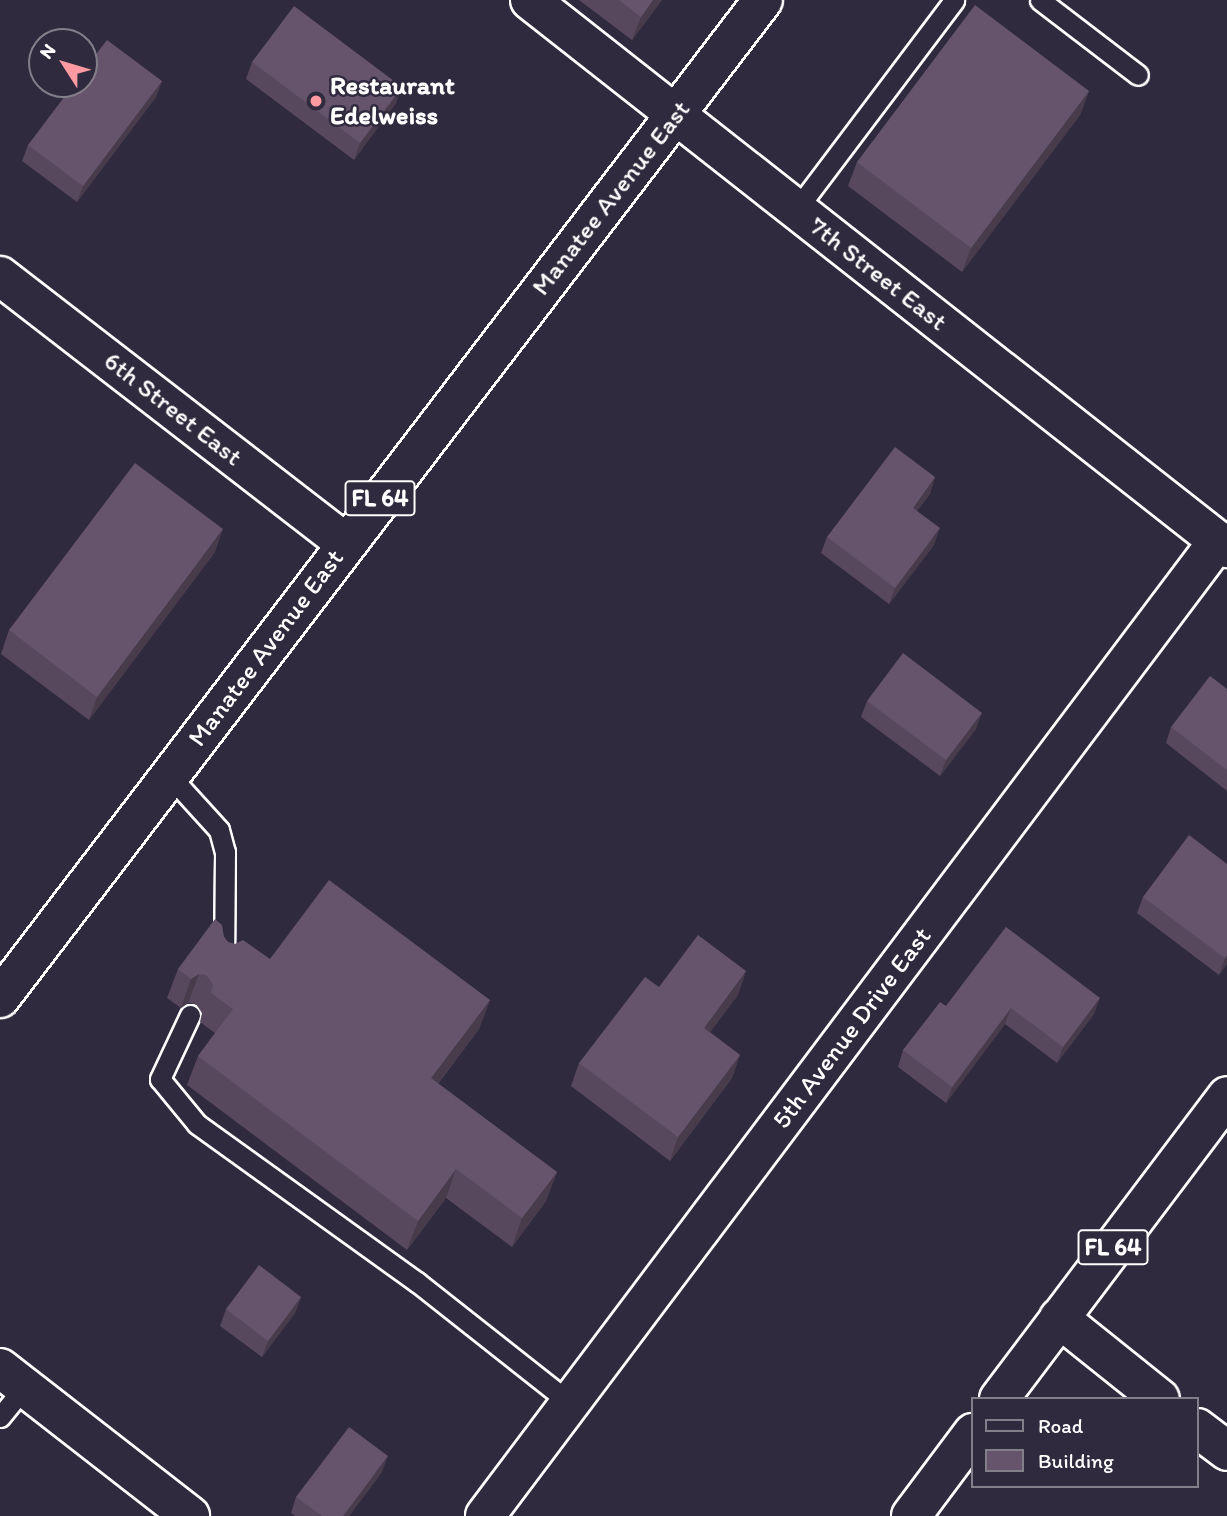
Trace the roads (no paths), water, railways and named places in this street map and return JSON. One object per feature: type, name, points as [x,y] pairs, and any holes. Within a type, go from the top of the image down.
[{"type":"street","name":"7th Street East","points":[[530,0],[1222,544]]},
{"type":"street","name":"Manatee Avenue East","points":[[0,998],[763,0]]},
{"type":"street","name":"6th Street East","points":[[0,276],[346,542]]},
{"type":"street","name":"5th Avenue Drive East","points":[[485,1516],[1222,544]]},
{"type":"street","name":"FL 64","points":[[1000,1397],[1227,1096]]},
{"type":"street","points":[[1059,1318],[1158,1397]]},
{"type":"street","points":[[12,1377],[190,1516]]},
{"type":"street","points":[[1199,1430],[1227,1451]]},
{"type":"street","points":[[911,1516],[972,1434]]},
{"type":"lane","points":[[796,210],[954,0]]},
{"type":"lane","points":[[1040,0],[1138,75]]},
{"type":"lane","points":[[169,775],[219,830],[225,852],[224,961]]},
{"type":"lane","points":[[190,1015],[160,1079],[197,1124],[417,1282],[570,1403]]},
{"type":"lane","points":[[0,1417],[12,1377]]},
{"type":"place","name":"Restaurant Edelweiss","points":[[316,101]]}]
